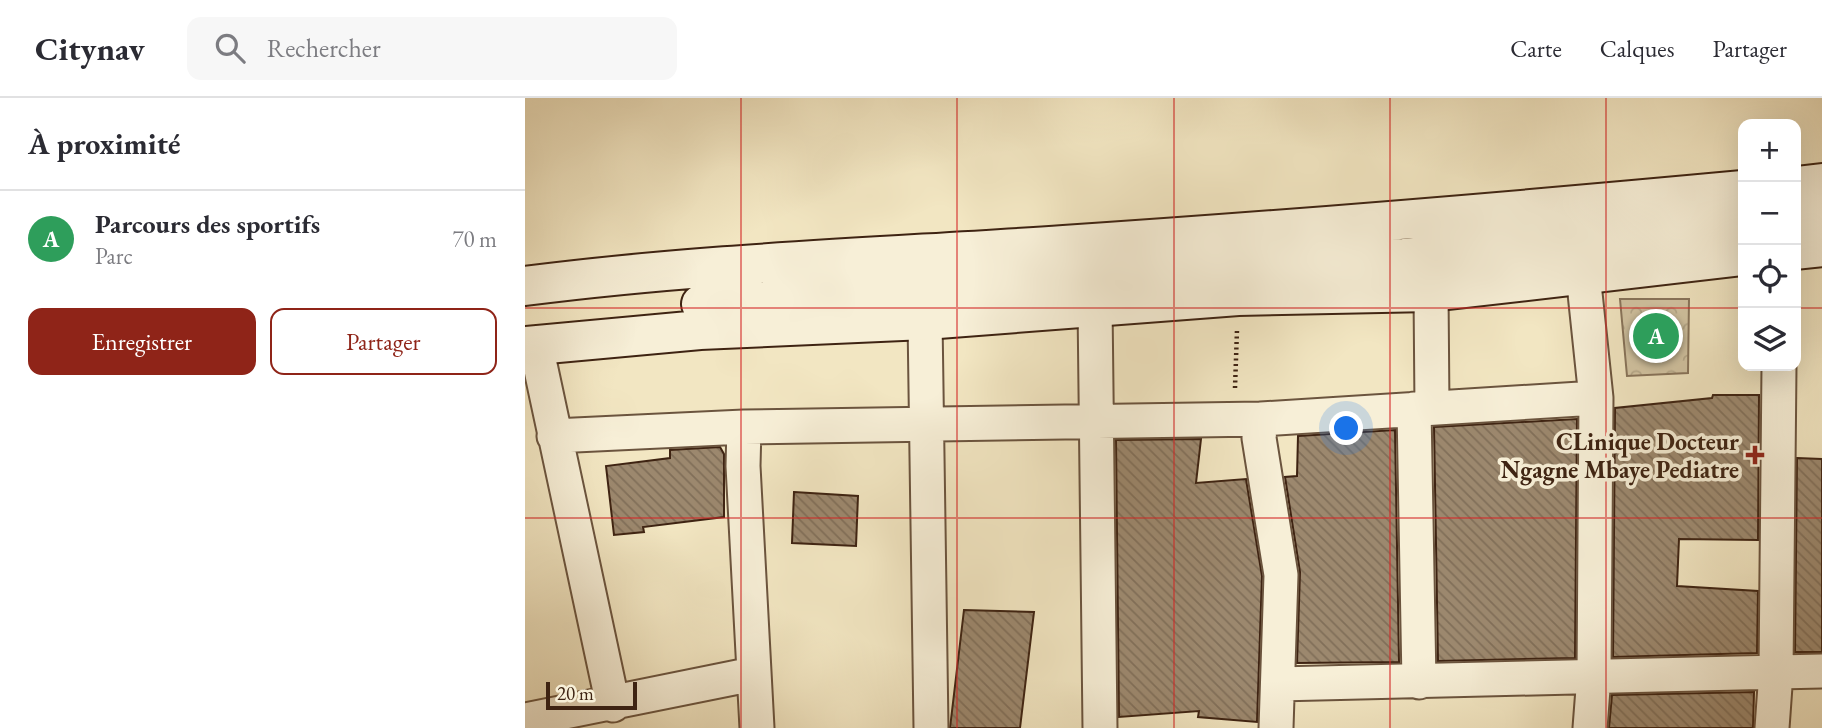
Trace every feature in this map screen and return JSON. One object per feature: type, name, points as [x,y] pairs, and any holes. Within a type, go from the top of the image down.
[{"type":"main road","points":[[1801,185],[1822,183]]},
{"type":"main road","points":[[525,286],[631,272],[1181,237],[1738,190]]},
{"type":"main road","points":[[1801,220],[1822,218]]},
{"type":"main road","points":[[529,338],[695,304],[1404,258],[1738,226]]},
{"type":"main road","points":[[1801,249],[1822,247]]},
{"type":"main road","points":[[529,338],[925,320],[1238,296],[1431,292],[1738,257]]},
{"type":"main road","points":[[1404,258],[1530,280]]},
{"type":"street","points":[[1583,274],[1595,398],[1594,676],[1590,728]]},
{"type":"street","points":[[1419,682],[1423,409],[1431,292]]},
{"type":"street","points":[[1095,305],[1100,728]]},
{"type":"street","points":[[925,320],[924,426],[931,728]]},
{"type":"street","points":[[529,338],[555,436],[613,705]]},
{"type":"street","points":[[1772,728],[1776,672],[1779,371]]},
{"type":"street","points":[[555,436],[744,427],[1248,420],[1595,398]]},
{"type":"street","points":[[1248,420],[1259,438],[1282,575],[1276,728]]},
{"type":"street","points":[[744,427],[743,466],[757,728]]},
{"type":"street","points":[[1278,684],[1822,671]]},
{"type":"street","points":[[525,720],[613,705],[753,674]]},
{"type":"path","points":[[1238,296],[1248,420]]},
{"type":"green space","points":[[1620,299],[1689,299],[1688,373],[1627,376]]},
{"type":"building","points":[[1713,395],[1759,395],[1758,540],[1679,539],[1677,586],[1758,591],[1757,653],[1613,657],[1615,408],[1712,398]]},
{"type":"building","points":[[1577,419],[1575,658],[1438,661],[1434,427]]},
{"type":"building","points":[[1395,430],[1399,662],[1297,663],[1300,572],[1285,477],[1297,476],[1298,436]]},
{"type":"building","points":[[1201,439],[1196,483],[1246,479],[1262,576],[1257,722],[1198,717],[1199,711],[1119,717],[1116,440]]},
{"type":"building","points":[[720,447],[724,454],[724,517],[643,527],[644,532],[614,535],[606,466],[670,458],[670,450]]},
{"type":"building","points":[[1797,458],[1822,459],[1822,652],[1795,652]]},
{"type":"building","points":[[794,492],[858,496],[856,546],[792,543]]},
{"type":"building","points":[[964,610],[1034,612],[1020,728],[950,728]]},
{"type":"building","points":[[1754,692],[1753,728],[1609,728],[1612,695]]},
{"type":"place","name":"Parcours des sportifs","points":[[1656,336]]},
{"type":"place","name":"CLinique Docteur Ngagne Mbaye Pediatre","points":[[1755,455]]}]
